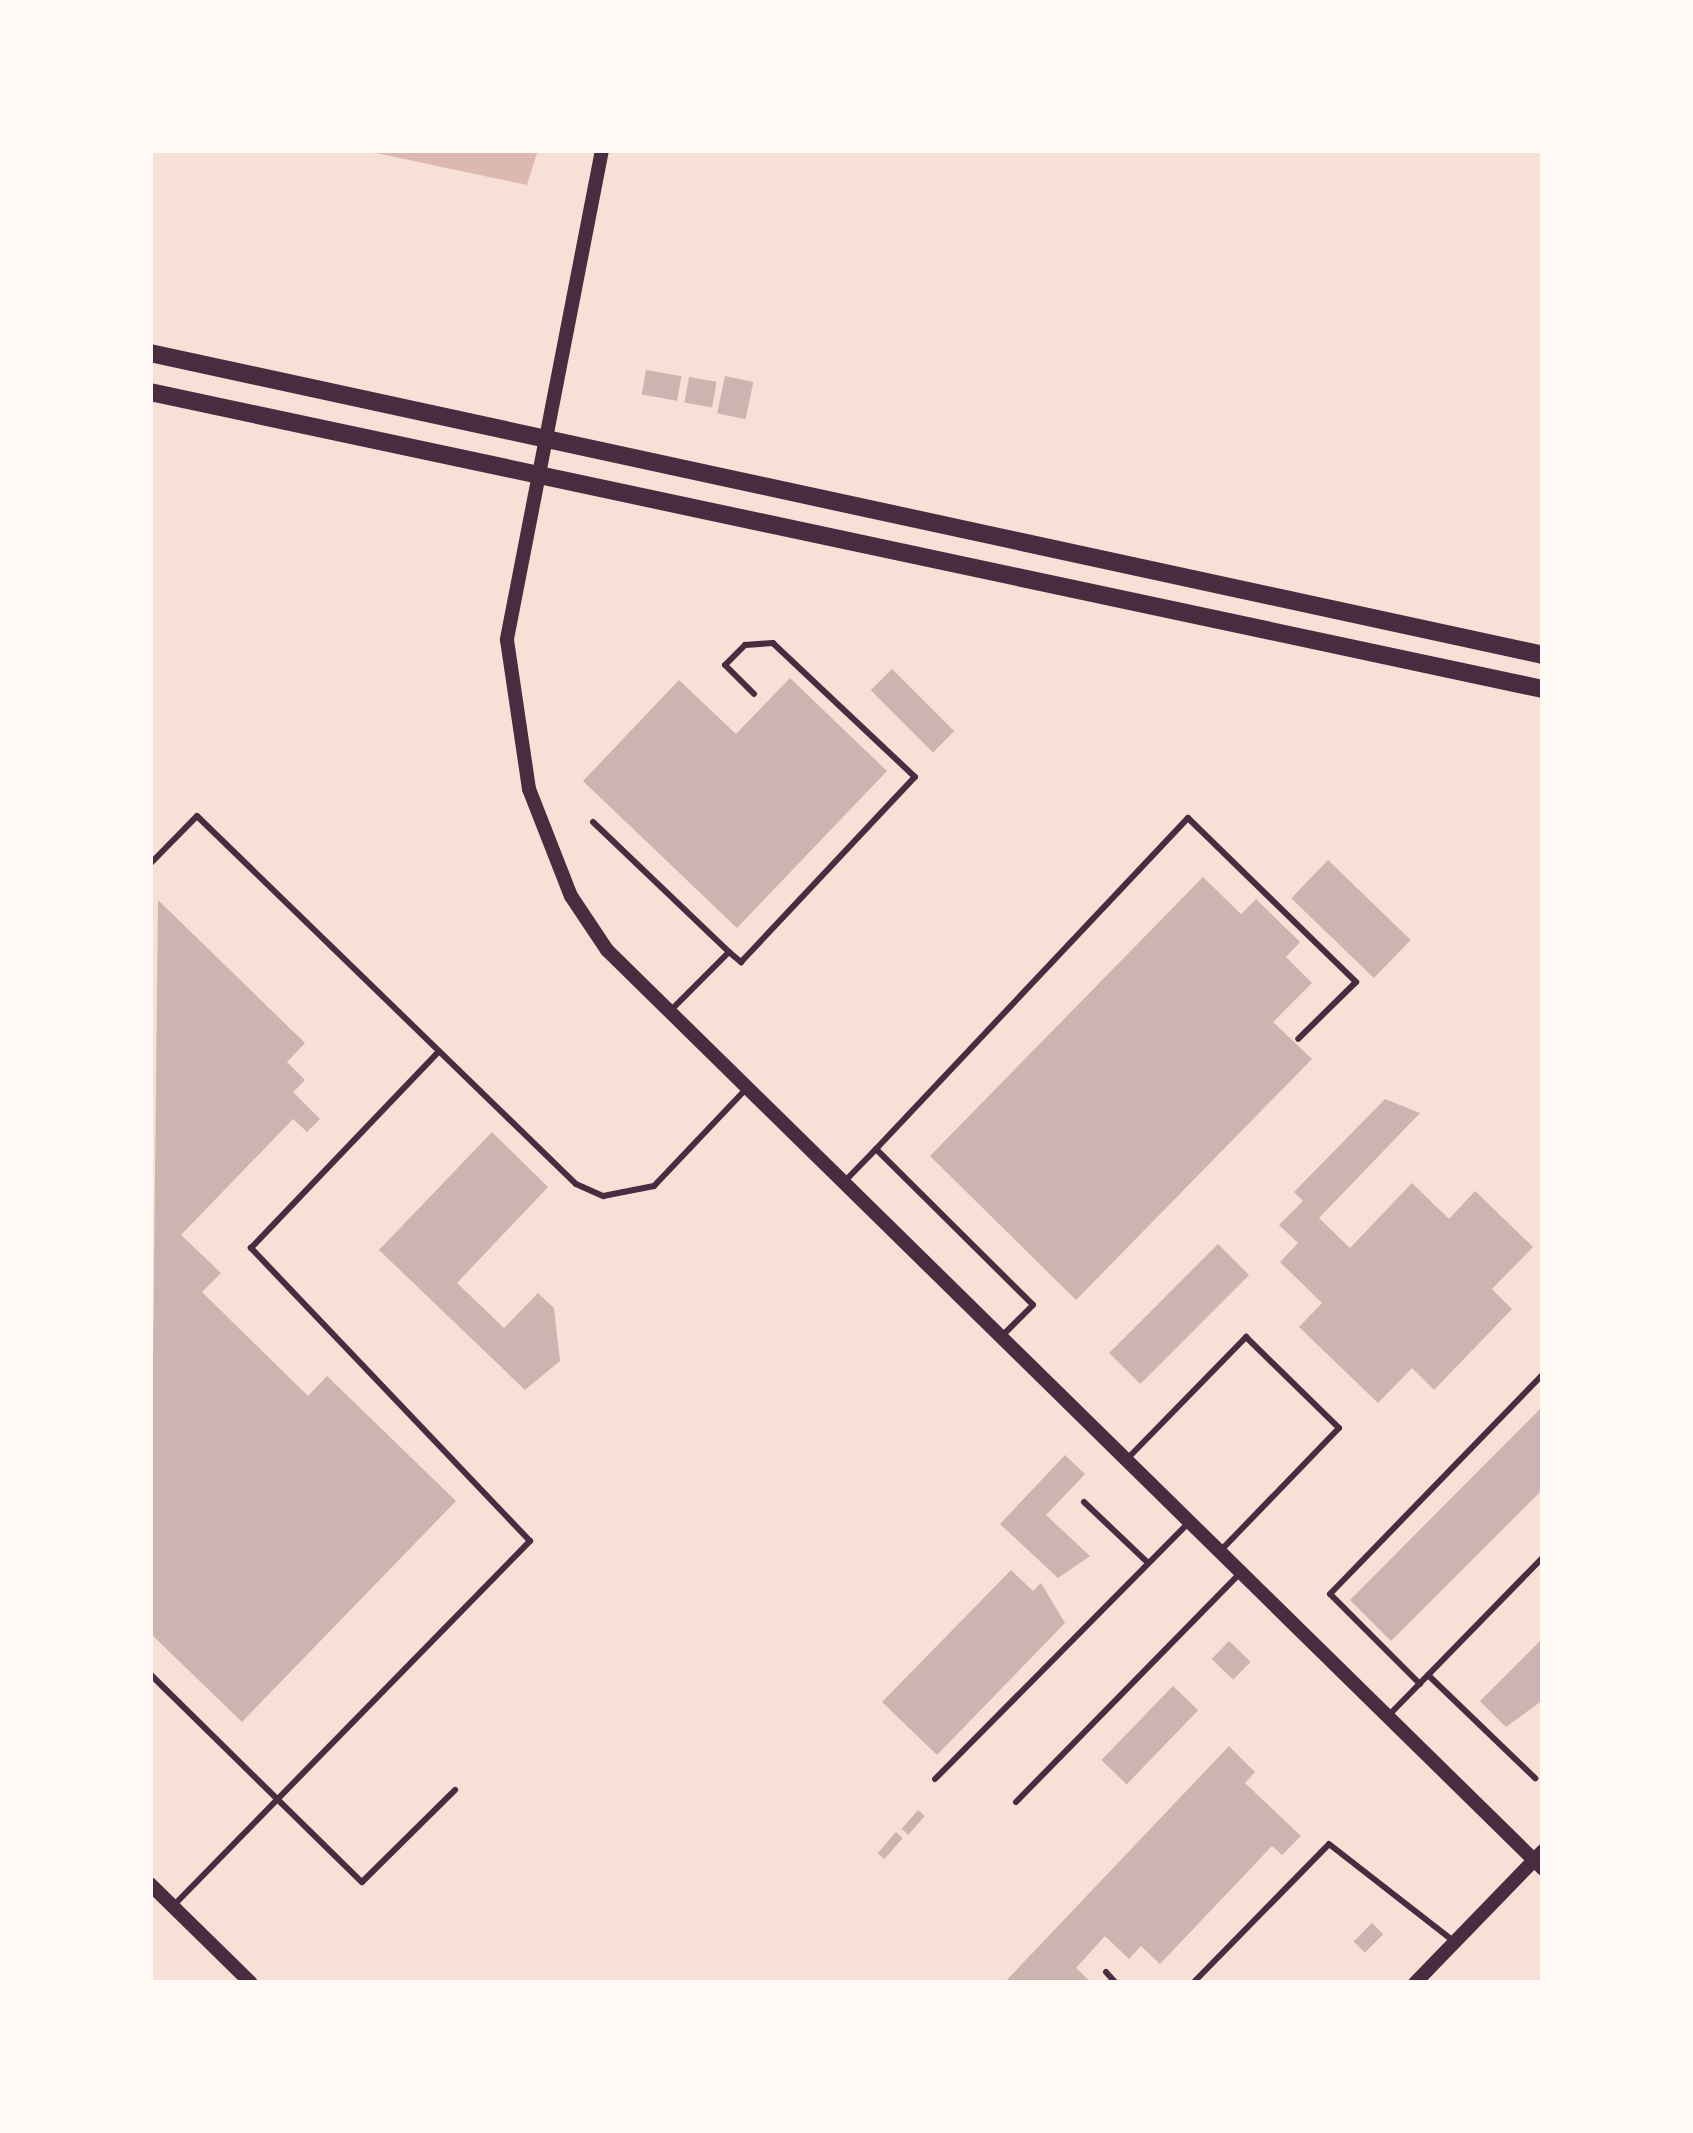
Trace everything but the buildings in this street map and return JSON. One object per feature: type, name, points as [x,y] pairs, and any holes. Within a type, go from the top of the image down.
[{"type":"highway","points":[[150,353],[1543,656]]},
{"type":"highway","points":[[150,392],[1543,689]]},
{"type":"street","points":[[602,150],[532,474],[507,640],[529,789],[571,896],[670,1012],[1388,1717],[1540,1860],[1415,1983]]},
{"type":"street","points":[[150,1884],[250,1983]]},
{"type":"lane","points":[[593,822],[741,962],[915,777],[772,644],[745,645],[725,665],[754,694]]},
{"type":"lane","points":[[150,864],[197,816],[576,1184],[603,1196],[654,1186],[747,1088]]},
{"type":"lane","points":[[844,1182],[1188,818],[1356,982],[1298,1040]]},
{"type":"lane","points":[[670,1012],[729,952]]},
{"type":"lane","points":[[172,1906],[530,1541],[251,1248],[439,1052]]},
{"type":"lane","points":[[876,1149],[1033,1305],[1001,1337]]},
{"type":"lane","points":[[1126,1460],[1246,1337],[1324,1413],[1339,1428],[1220,1552]]},
{"type":"lane","points":[[1420,1684],[1330,1594],[1543,1374]]},
{"type":"lane","points":[[1084,1502],[1148,1563]]},
{"type":"lane","points":[[935,1779],[1189,1522]]},
{"type":"lane","points":[[1388,1717],[1543,1557]]},
{"type":"lane","points":[[1016,1802],[1240,1572]]},
{"type":"lane","points":[[150,1674],[362,1882],[455,1790]]},
{"type":"lane","points":[[1428,1676],[1535,1778]]},
{"type":"lane","points":[[1192,1983],[1329,1844],[1455,1942]]},
{"type":"lane","points":[[1106,1972],[1116,1983]]},
{"type":"shaded area","points":[[362,150],[538,150],[527,185]]}]
